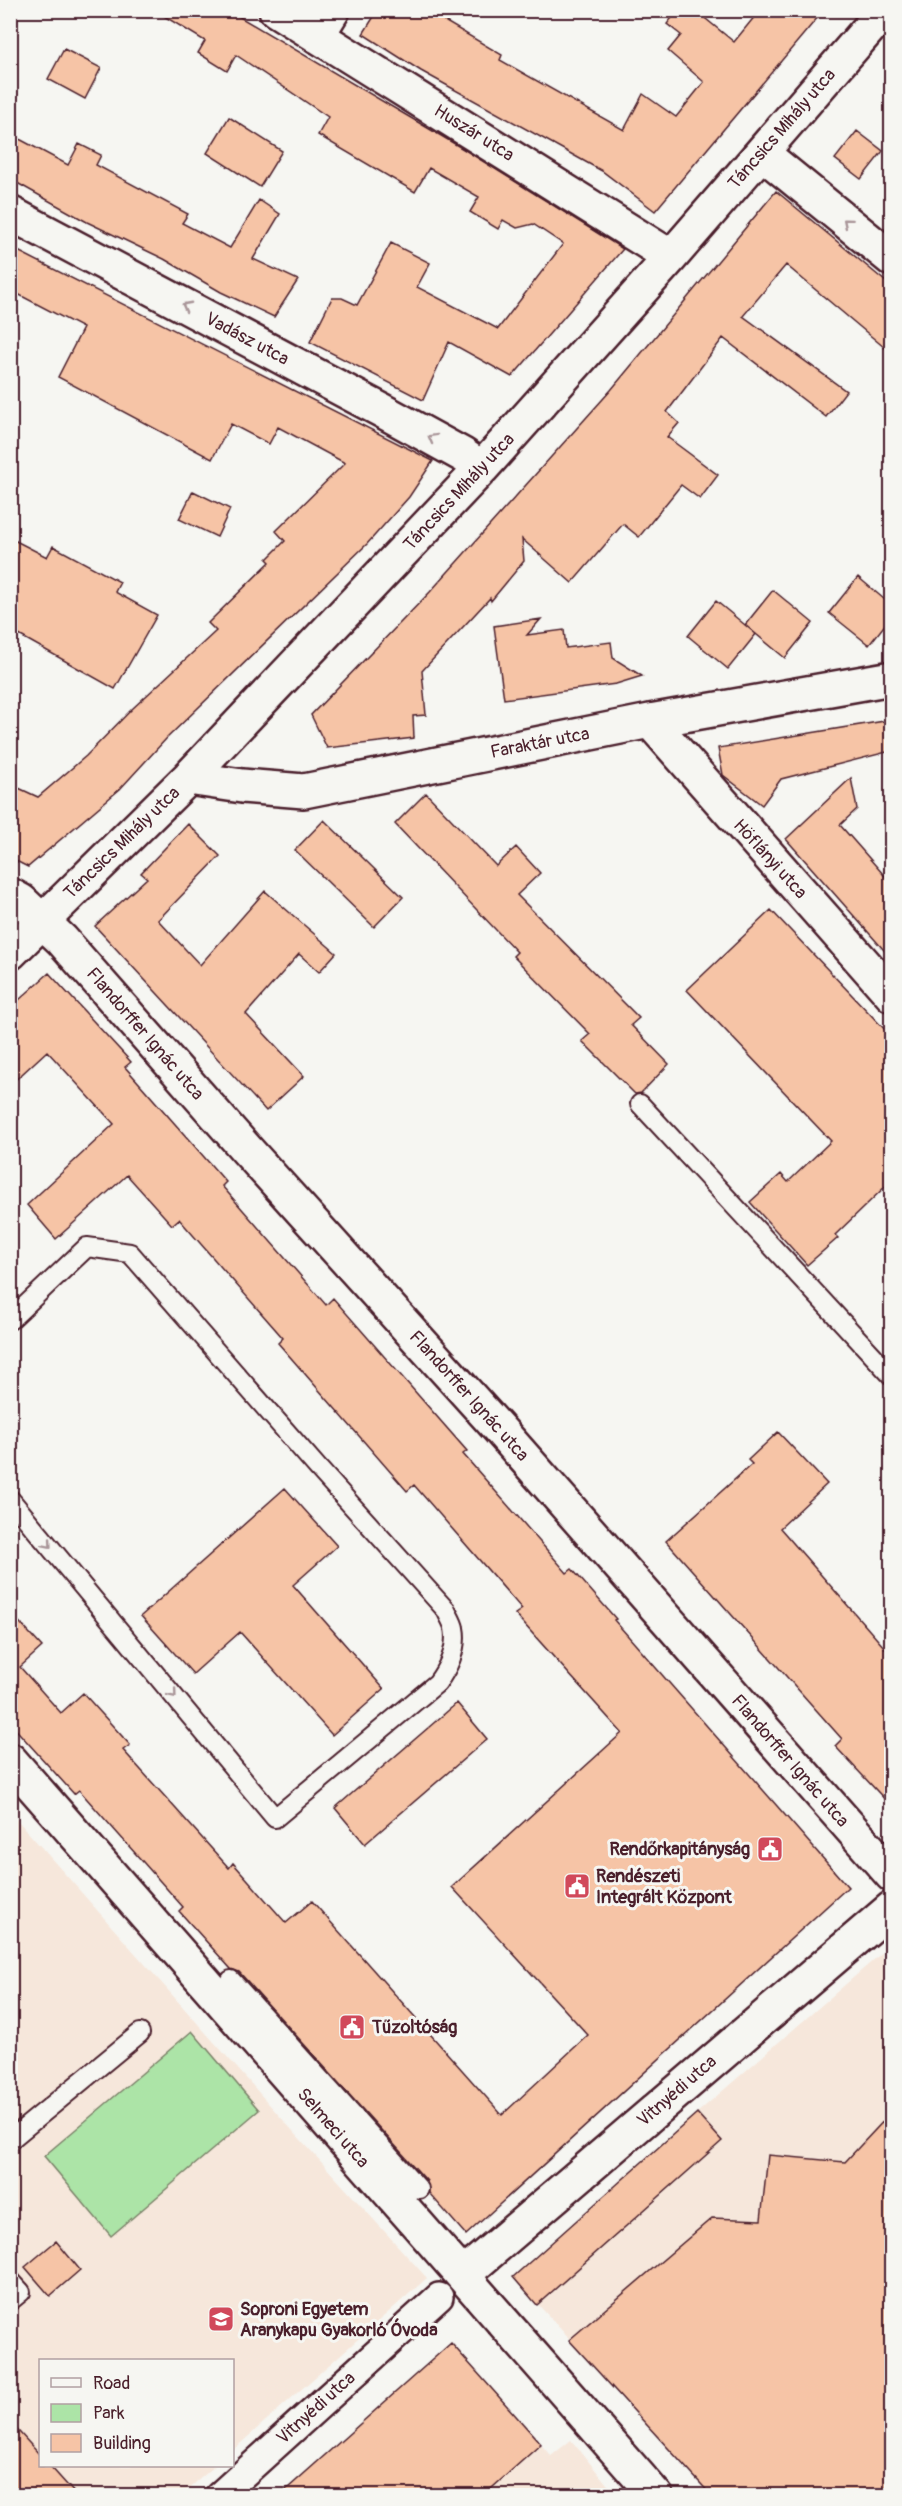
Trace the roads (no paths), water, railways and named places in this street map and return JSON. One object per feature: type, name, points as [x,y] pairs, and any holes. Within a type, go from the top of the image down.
[{"type":"street","name":"Huszár utca","points":[[276,10],[325,23],[671,257]]},
{"type":"street","name":"Táncsics Mihály utca","points":[[10,953],[188,778],[482,468],[671,257],[885,10]]},
{"type":"street","points":[[762,153],[891,260]]},
{"type":"street","name":"Vadász utca","points":[[10,213],[392,415],[482,468]]},
{"type":"street","name":"Faraktár utca","points":[[188,778],[242,786],[304,791],[650,721],[891,678]]},
{"type":"street","name":"Höflányi utca","points":[[650,721],[891,995]]},
{"type":"street","name":"Flandorffer Ignác utca","points":[[10,895],[21,901],[43,921],[500,1430],[891,1875]]},
{"type":"street","name":"Selmeci utca","points":[[10,1760],[656,2496]]},
{"type":"street","name":"Vitnyédi utca","points":[[463,2275],[891,1908]]},
{"type":"street","name":"Vitnyédi utca","points":[[219,2496],[439,2297]]},
{"type":"lane","points":[[640,1104],[891,1376]]},
{"type":"lane","points":[[10,1320],[87,1247],[130,1253],[446,1610],[454,1627],[453,1648],[448,1669],[437,1683],[275,1818],[10,1499]]},
{"type":"lane","points":[[231,1980],[418,2189]]},
{"type":"lane","points":[[10,2140],[140,2033]]},
{"type":"lane","points":[[10,2280],[21,2292],[10,2301]]},
{"type":"place","name":"Rendőrkapitányság","points":[[770,1849]]},
{"type":"place","name":"Rendészeti Integrált Központ","points":[[577,1886]]},
{"type":"place","name":"Tűzoltóság","points":[[352,2027]]},
{"type":"place","name":"Soproni Egyetem Aranykapu Gyakorló Óvoda","points":[[221,2319]]}]
